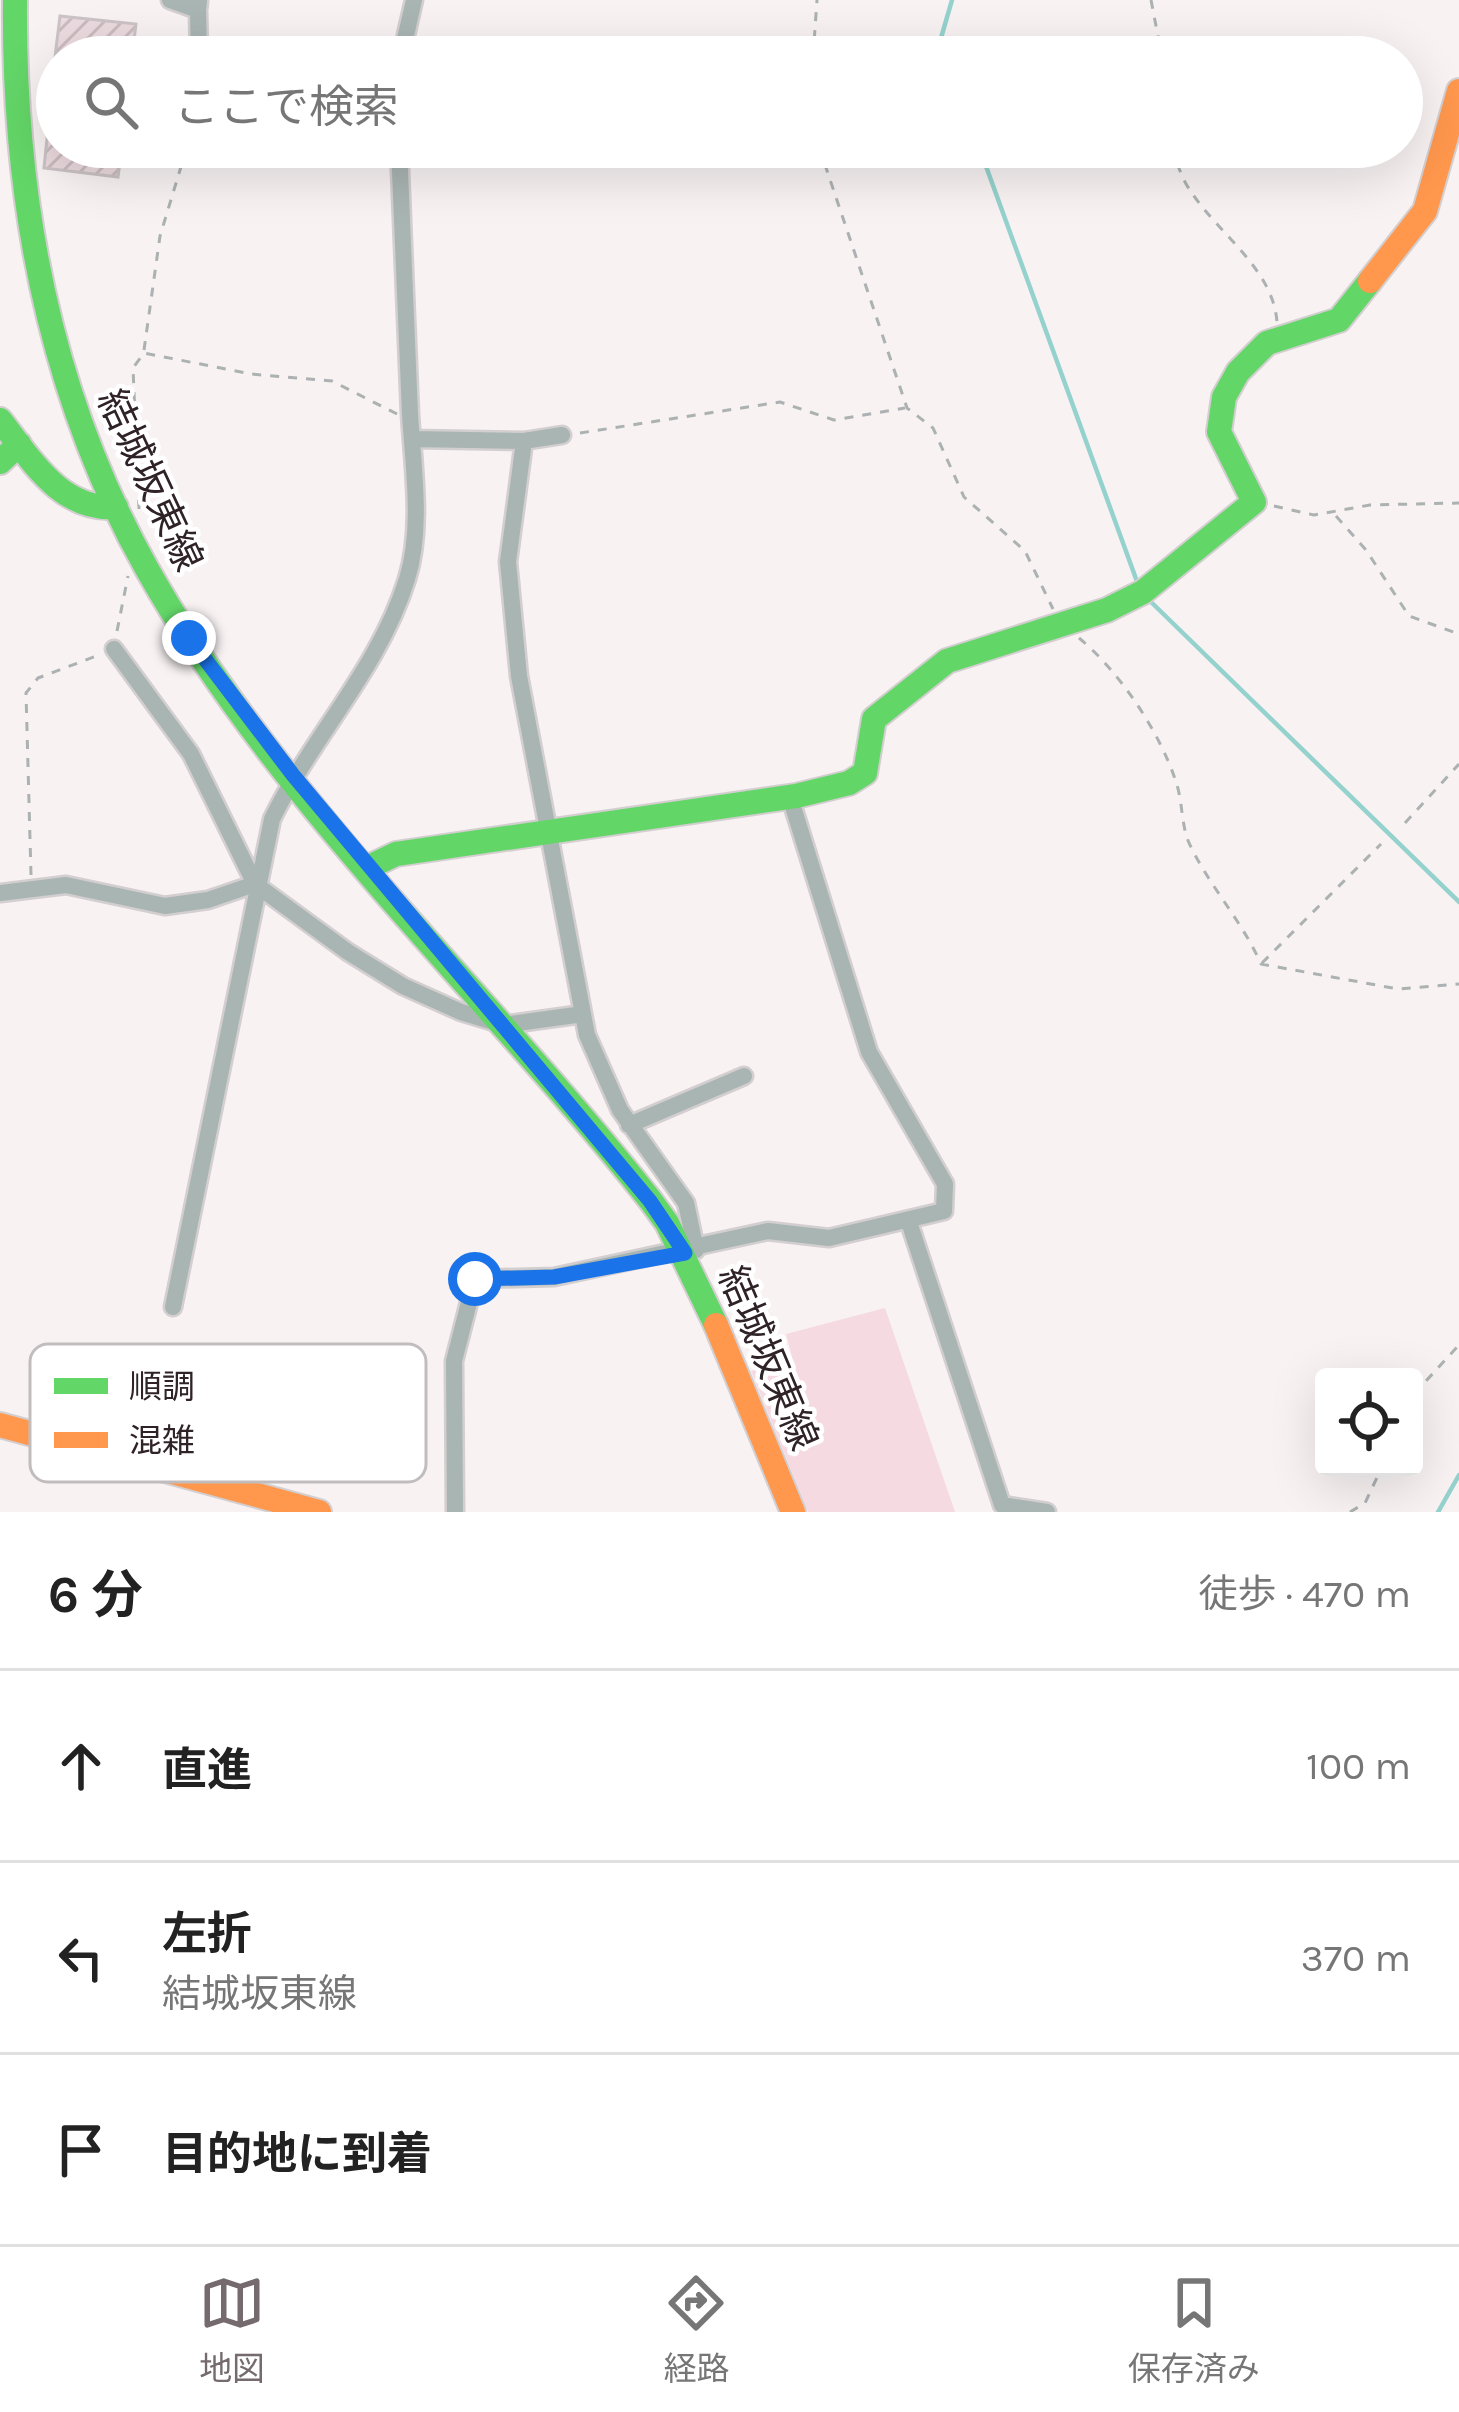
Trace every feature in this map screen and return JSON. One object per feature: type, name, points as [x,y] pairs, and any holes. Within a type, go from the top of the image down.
[{"type":"main road","name":"結城坂東線","points":[[15,0],[17,128],[35,260],[69,392],[116,507],[189,638],[293,775],[690,1252],[793,1512]]},
{"type":"main road","points":[[371,866],[395,854],[790,797],[849,783],[865,773],[874,719],[947,661],[1143,592],[1254,502],[1216,422],[1238,372],[1267,343],[1339,320],[1425,211],[1459,91]]},
{"type":"main road","points":[[0,420],[71,500],[95,509],[116,507]]},
{"type":"main road","points":[[0,462],[20,444]]},
{"type":"main road","points":[[0,1425],[30,1433]]},
{"type":"main road","points":[[210,1482],[320,1512]]},
{"type":"street","points":[[170,0],[199,5],[199,36]]},
{"type":"street","points":[[406,36],[414,0]]},
{"type":"street","points":[[173,1306],[255,884],[272,819],[293,775],[377,646],[408,578],[414,536],[413,439],[400,168]]},
{"type":"street","points":[[413,439],[524,441],[562,435]]},
{"type":"street","points":[[524,441],[508,562],[519,676],[587,1035],[629,1125],[686,1203],[690,1252]]},
{"type":"street","points":[[114,649],[191,754],[255,884],[403,986],[503,1025],[583,1014]]},
{"type":"street","points":[[455,1512],[454,1361],[475,1279],[554,1277],[690,1252],[755,1233],[829,1238],[944,1211],[944,1184],[868,1052],[790,797]]},
{"type":"street","points":[[0,893],[66,884],[165,906],[208,900],[255,884]]},
{"type":"street","points":[[629,1125],[744,1076]]},
{"type":"street","points":[[909,1222],[1002,1505],[1047,1512]]},
{"type":"path","points":[[814,36],[817,0]]},
{"type":"path","points":[[1150,0],[1158,36]]},
{"type":"path","points":[[144,353],[153,272],[181,168]]},
{"type":"path","points":[[827,168],[907,408],[934,428],[964,497],[1025,551],[1062,624],[1097,653],[1154,734],[1176,782],[1189,844],[1246,930],[1261,964]]},
{"type":"path","points":[[1179,168],[1187,188],[1247,257],[1274,302],[1278,320],[1267,343]]},
{"type":"path","points":[[562,435],[780,402],[834,420],[907,408]]},
{"type":"path","points":[[1254,502],[1334,515],[1370,505],[1459,503]]},
{"type":"path","points":[[1334,515],[1366,550],[1409,616],[1459,634]]},
{"type":"path","points":[[1405,823],[1459,764]]},
{"type":"path","points":[[1261,964],[1381,844]]},
{"type":"path","points":[[1261,964],[1398,989],[1459,984]]},
{"type":"path","points":[[1423,1384],[1459,1345]]},
{"type":"path","points":[[1350,1512],[1365,1503],[1378,1476]]},
{"type":"shaded area","points":[[885,1308],[955,1512],[808,1512],[751,1371],[792,1358],[786,1334]]},
{"type":"building","points":[[60,16],[136,24],[135,36],[58,36]]},
{"type":"building","points":[[44,168],[119,168],[118,177]]},
{"type":"waterway","points":[[942,36],[952,0]]},
{"type":"waterway","points":[[987,168],[1139,587]]},
{"type":"waterway","points":[[1149,600],[1459,902]]},
{"type":"waterway","points":[[1438,1512],[1459,1475]]},
{"type":"traffic: fast","points":[[15,0],[21,148],[44,294],[85,434],[147,569],[200,655],[321,817],[651,1201],[667,1223],[716,1325]]},
{"type":"traffic: fast","points":[[371,866],[396,854],[796,796],[849,783],[865,773],[874,719],[947,661],[1107,610],[1143,592],[1254,502],[1219,432],[1224,397],[1238,372],[1267,343],[1339,320],[1370,281]]},
{"type":"traffic: fast","points":[[0,420],[63,492],[96,506],[116,507]]},
{"type":"traffic: fast","points":[[0,462],[19,444]]},
{"type":"traffic: slow","points":[[1370,281],[1425,211],[1459,91]]},
{"type":"traffic: slow","points":[[716,1325],[793,1512]]},
{"type":"traffic: slow","points":[[0,1425],[30,1433]]},
{"type":"traffic: slow","points":[[209,1482],[319,1512]]},
{"type":"route","points":[[189,638],[293,775],[650,1201],[685,1253],[554,1277],[475,1279]]}]
